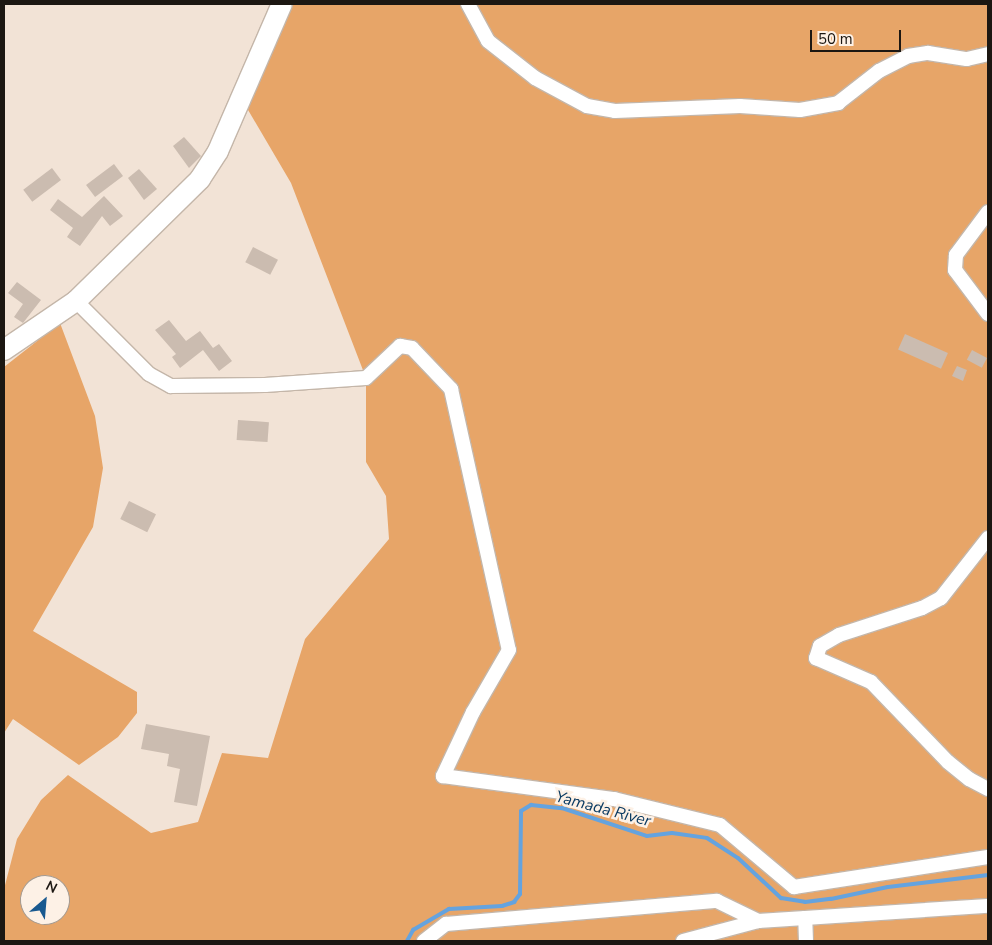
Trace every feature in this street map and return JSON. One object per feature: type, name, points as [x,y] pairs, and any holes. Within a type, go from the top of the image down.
[{"type":"street","points":[[4,350],[76,301],[200,179],[218,151],[282,4]]},
{"type":"street","points":[[468,4],[488,41],[535,78],[587,106],[614,110],[740,106],[800,110],[838,103],[878,71],[908,56],[928,53],[967,60],[988,54]]},
{"type":"street","points":[[988,212],[956,255],[955,270],[988,314]]},
{"type":"street","points":[[76,301],[149,374],[171,386],[266,385],[366,378],[400,346],[412,348],[451,389],[509,650],[473,712],[443,776],[614,800],[720,825],[794,887],[988,857]]},
{"type":"street","points":[[988,538],[941,598],[922,608],[839,635],[820,646],[816,658],[872,682],[948,762],[969,779],[988,789]]},
{"type":"street","points":[[424,941],[446,924],[717,900],[758,921]]},
{"type":"street","points":[[683,941],[758,921],[988,906]]},
{"type":"street","points":[[805,918],[806,941]]},
{"type":"shaded area","points":[[279,4],[988,4],[988,941],[4,941],[4,889],[17,839],[41,800],[68,775],[151,833],[198,822],[222,753],[268,758],[305,639],[389,539],[386,496],[366,462],[366,378],[291,183],[241,98]]},
{"type":"shaded area","points":[[60,323],[95,416],[103,468],[93,527],[33,631],[137,692],[137,713],[118,737],[79,765],[13,719],[4,733],[4,367]]},
{"type":"building","points":[[184,137],[201,156],[189,168],[173,146]]},
{"type":"building","points":[[114,164],[123,176],[95,197],[86,185]]},
{"type":"building","points":[[52,168],[61,180],[32,202],[23,190]]},
{"type":"building","points":[[139,169],[157,189],[144,200],[128,178]]},
{"type":"building","points":[[104,196],[123,216],[110,226],[102,216],[80,246],[67,237],[73,228],[50,210],[58,199],[82,217]]},
{"type":"building","points":[[253,247],[278,260],[270,275],[245,262]]},
{"type":"building","points":[[17,282],[41,300],[23,323],[14,317],[23,304],[8,293]]},
{"type":"building","points":[[169,320],[186,341],[200,331],[213,348],[219,344],[232,361],[219,371],[203,350],[180,368],[172,357],[176,354],[155,330]]},
{"type":"building","points":[[905,334],[948,353],[941,369],[898,350]]},
{"type":"building","points":[[972,350],[987,358],[982,368],[967,360]]},
{"type":"building","points":[[957,366],[967,370],[963,381],[952,376]]},
{"type":"building","points":[[238,420],[269,422],[268,442],[237,440]]},
{"type":"building","points":[[129,501],[156,514],[147,532],[120,519]]},
{"type":"building","points":[[146,724],[210,736],[197,806],[174,802],[180,769],[167,766],[169,754],[141,749]]},
{"type":"waterway","name":"Yamada River","points":[[407,941],[413,930],[449,909],[502,906],[514,902],[520,894],[521,811],[531,805],[562,808],[647,836],[672,833],[707,838],[738,858],[781,898],[805,902],[831,899],[888,887],[988,875]]}]
